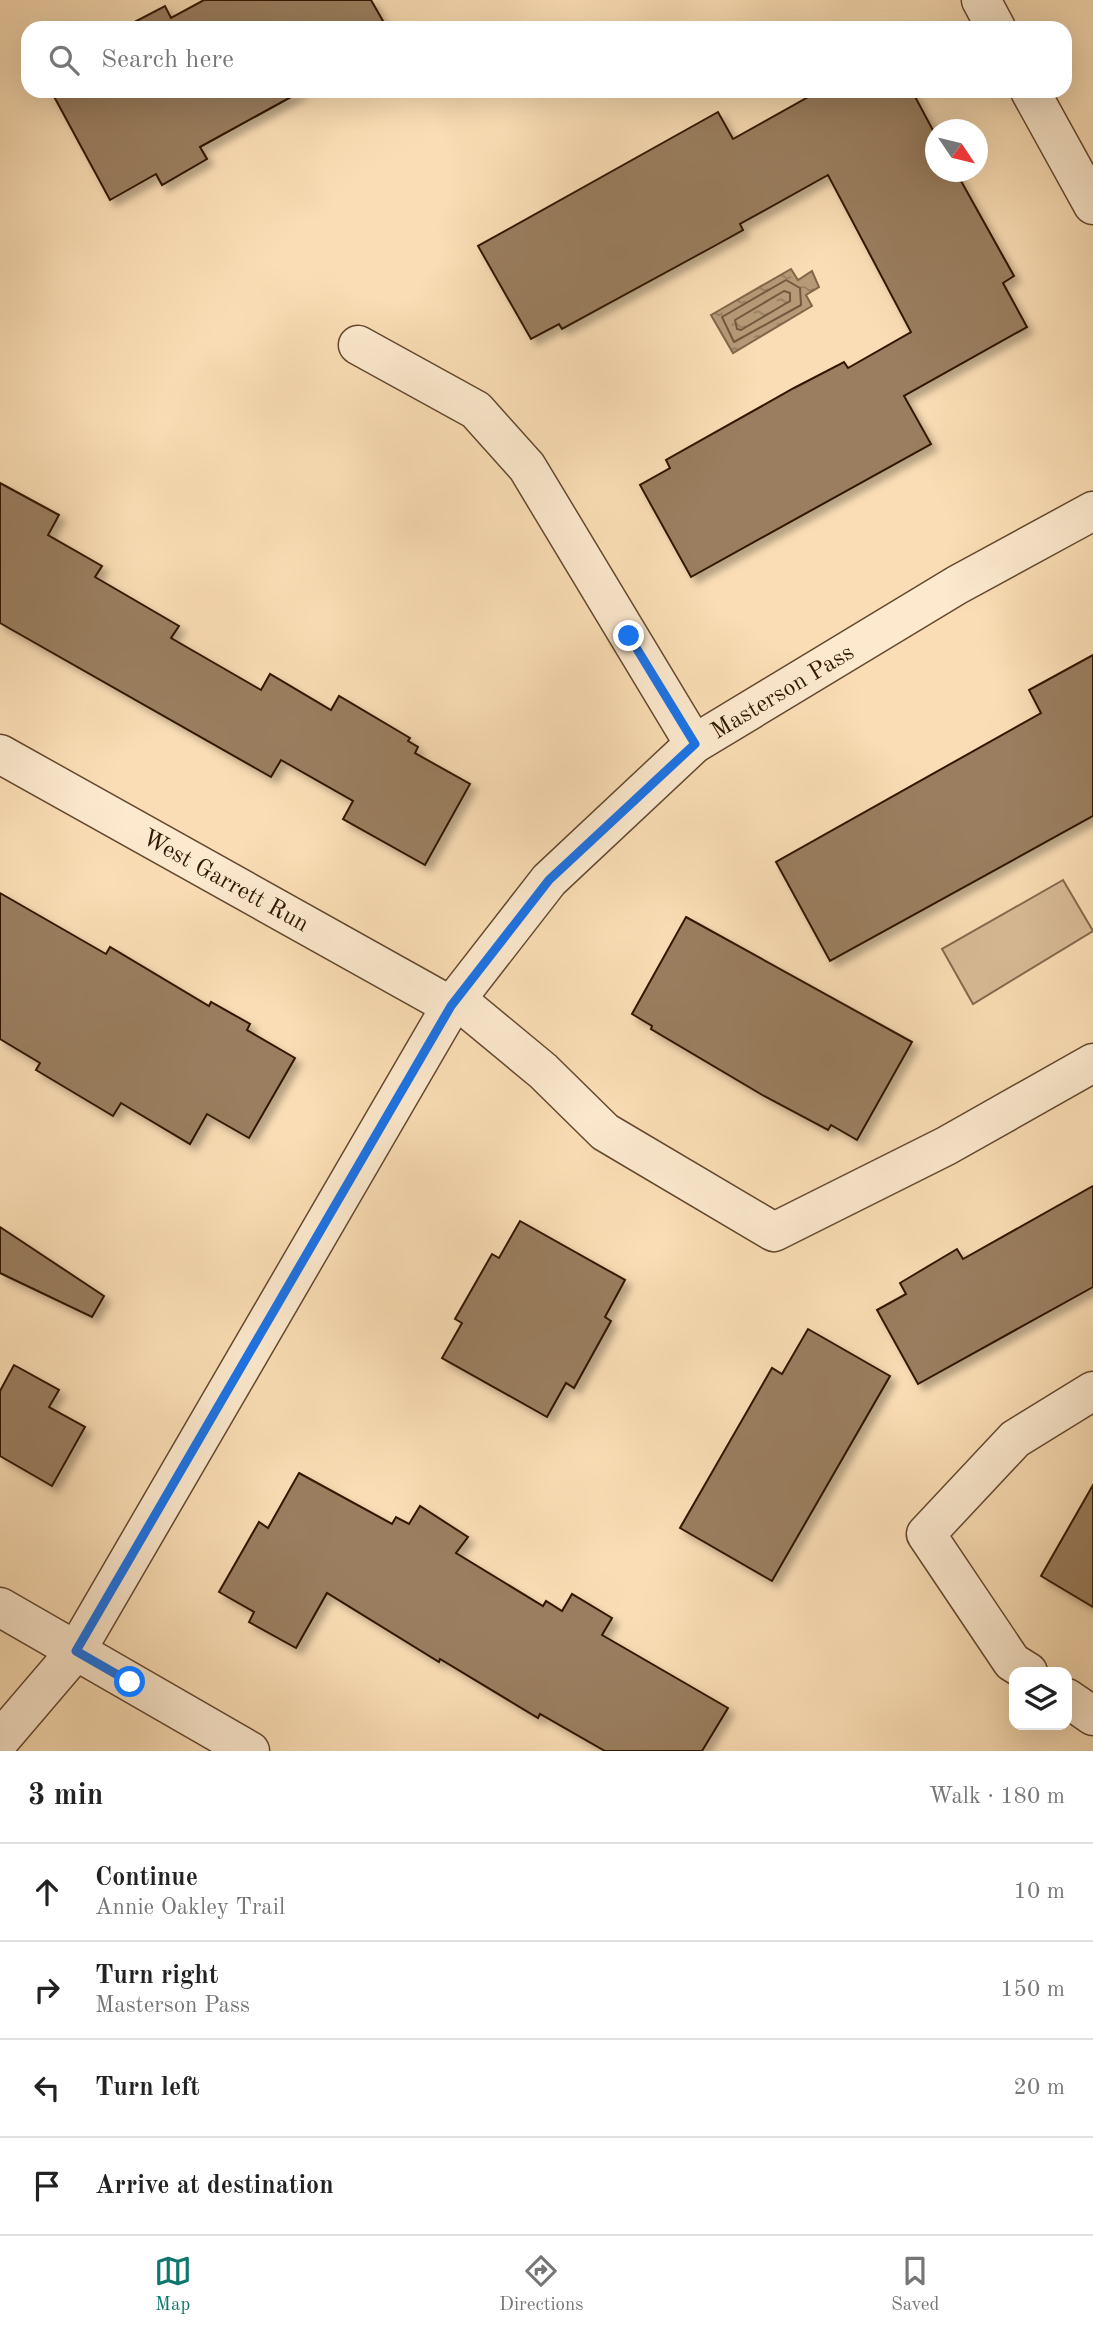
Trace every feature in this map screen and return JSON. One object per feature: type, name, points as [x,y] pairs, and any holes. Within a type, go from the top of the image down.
[{"type":"street","points":[[981,0],[992,21]]},
{"type":"street","points":[[1034,98],[1093,205]]},
{"type":"street","points":[[358,345],[476,410],[527,467],[695,744]]},
{"type":"street","name":"Masterson Pass","points":[[0,1741],[76,1651],[454,1002],[549,880],[695,744],[957,585],[1093,511]]},
{"type":"street","name":"West Garrett Run","points":[[0,754],[454,1002],[543,1071],[605,1132],[774,1232],[946,1146],[1093,1063]]},
{"type":"street","points":[[1020,1667],[1012,1662],[926,1534],[1015,1439],[1093,1391]]},
{"type":"street","points":[[0,1607],[250,1751]]},
{"type":"street","points":[[1072,1702],[1093,1716]]},
{"type":"shaded area","points":[[1063,880],[1093,931],[973,1004],[942,949]]},
{"type":"water","points":[[791,269],[798,280],[812,271],[819,287],[806,295],[812,306],[733,353],[711,315]]},
{"type":"building","points":[[204,0],[371,0],[383,21],[136,21],[165,6],[171,18]]},
{"type":"building","points":[[55,98],[289,98],[200,147],[207,159],[162,185],[156,174],[110,200]]},
{"type":"building","points":[[806,98],[916,98],[927,119],[925,182],[962,182],[1014,276],[1003,283],[1027,327],[904,396],[931,444],[691,577],[640,485],[670,468],[666,460],[794,388],[844,362],[848,368],[911,332],[828,175],[740,224],[743,230],[718,244],[562,329],[559,324],[531,339],[478,246],[718,112],[733,139]]},
{"type":"building","points":[[0,483],[59,515],[48,535],[102,566],[95,577],[179,626],[171,638],[261,690],[270,674],[331,710],[339,696],[410,738],[408,741],[418,747],[415,753],[470,784],[425,865],[343,819],[353,801],[281,760],[271,777],[0,623]]},
{"type":"building","points":[[1093,655],[1093,816],[830,961],[776,862],[1041,713],[1029,690]]},
{"type":"building","points":[[0,893],[106,954],[110,947],[209,1006],[211,1002],[250,1024],[247,1030],[295,1058],[249,1138],[207,1114],[190,1144],[121,1103],[113,1116],[36,1070],[40,1063],[0,1039]]},
{"type":"building","points":[[686,917],[912,1042],[857,1140],[831,1125],[828,1130],[764,1096],[651,1029],[652,1026],[632,1014]]},
{"type":"building","points":[[1093,1186],[1093,1287],[918,1384],[877,1310],[906,1294],[900,1283],[957,1249],[963,1259]]},
{"type":"building","points":[[520,1221],[625,1280],[605,1317],[611,1321],[574,1388],[566,1383],[547,1417],[442,1358],[462,1323],[455,1319],[492,1254],[499,1258]]},
{"type":"building","points":[[0,1227],[104,1296],[92,1317],[0,1273]]},
{"type":"building","points":[[808,1329],[890,1376],[772,1581],[680,1528],[772,1368],[782,1374]]},
{"type":"building","points":[[14,1365],[59,1390],[49,1407],[85,1427],[52,1486],[0,1456],[0,1391]]},
{"type":"building","points":[[299,1473],[392,1524],[396,1517],[409,1524],[420,1506],[468,1537],[456,1553],[543,1606],[546,1601],[562,1611],[572,1594],[612,1618],[602,1635],[728,1708],[702,1751],[605,1751],[540,1714],[538,1718],[440,1659],[439,1662],[327,1593],[296,1648],[249,1622],[254,1612],[219,1592],[259,1522],[268,1528]]},
{"type":"building","points":[[1093,1485],[1093,1607],[1041,1576]]},
{"type":"route","points":[[130,1682],[76,1651],[451,1006],[549,880],[695,744],[629,636]]}]
